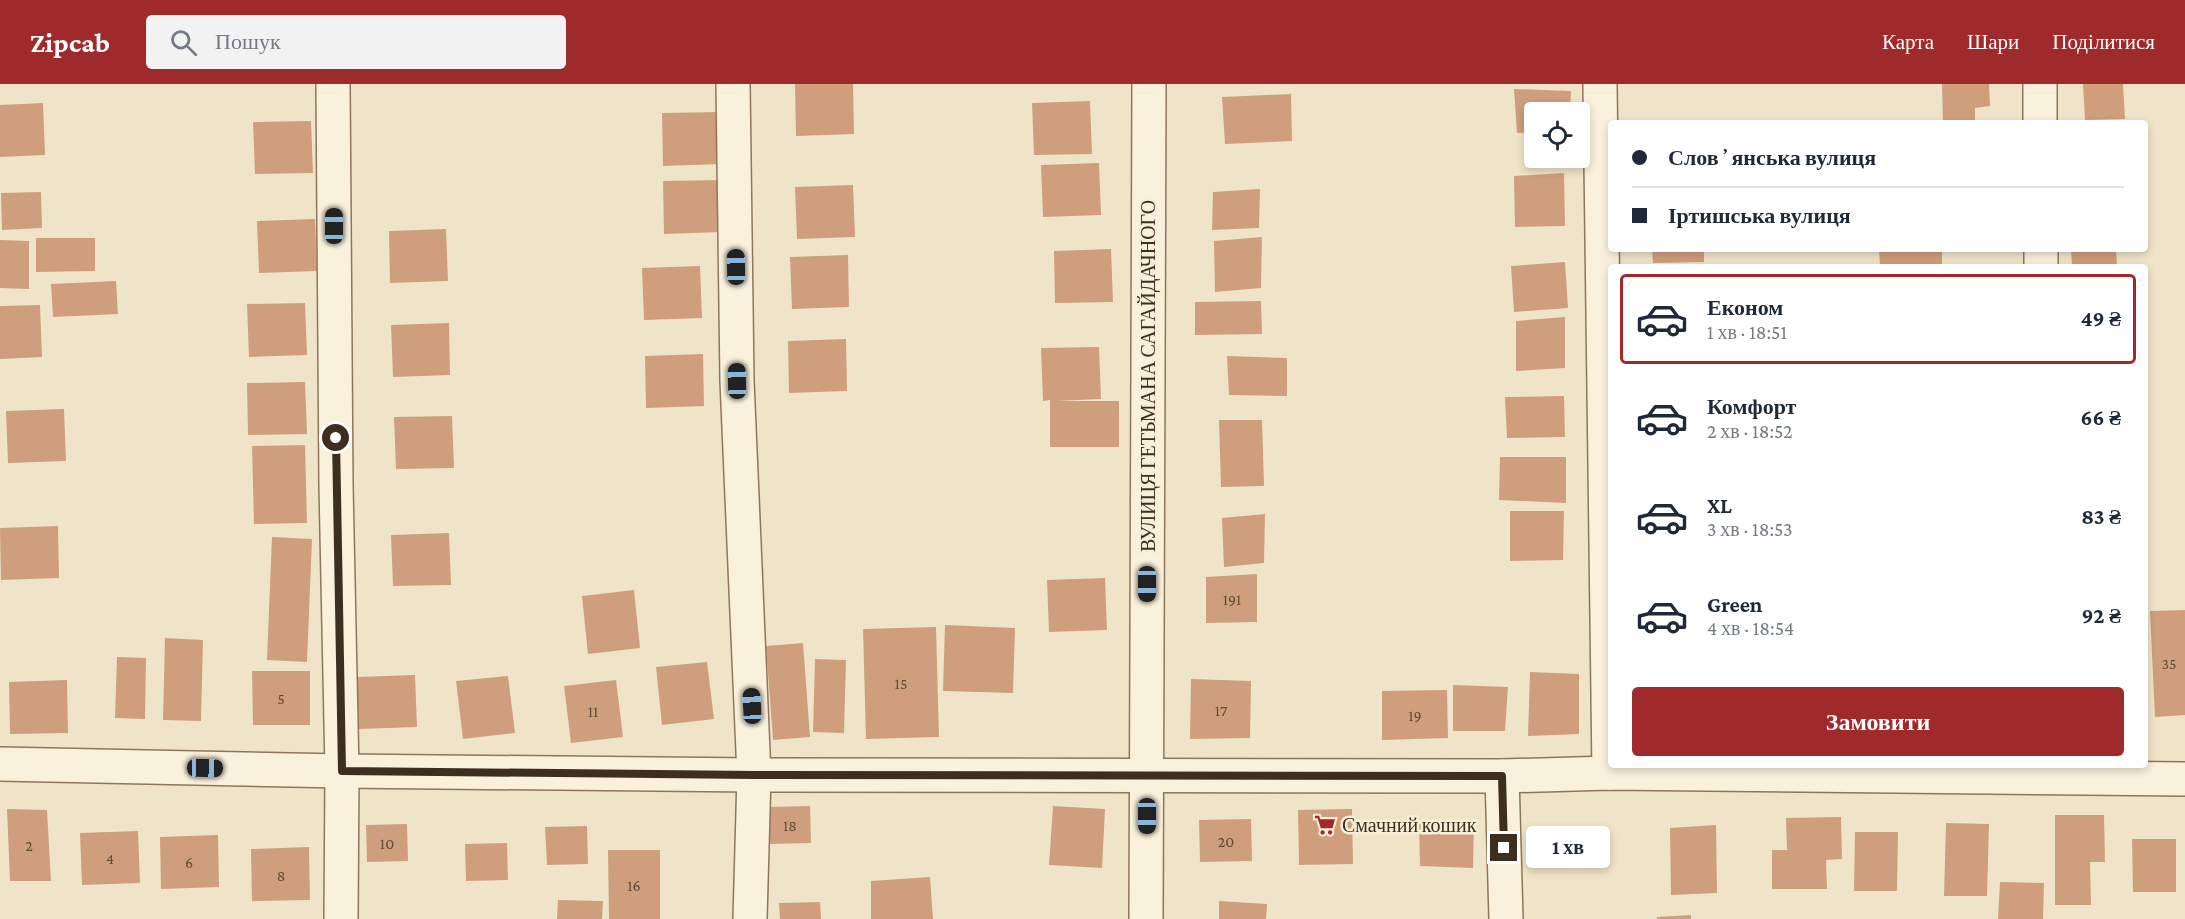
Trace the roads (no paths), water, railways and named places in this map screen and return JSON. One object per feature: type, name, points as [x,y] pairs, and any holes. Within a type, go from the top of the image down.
[{"type":"street","points":[[333,84],[342,919]]},
{"type":"street","points":[[733,84],[737,381],[754,775],[750,919]]},
{"type":"street","name":"ВУЛИЦЯ ГЕТЬМАНА САГАЙДАЧНОГО","points":[[1146,919],[1149,84]]},
{"type":"street","points":[[1600,84],[1608,696]]},
{"type":"street","points":[[2040,84],[2040,120]]},
{"type":"street","points":[[0,764],[342,771],[754,775],[1502,776],[1609,773],[2036,772],[2185,779]]},
{"type":"street","points":[[1609,768],[1609,773]]},
{"type":"street","points":[[1502,776],[1506,919]]},
{"type":"place","name":"Смачний кошик","points":[[1325,825]]}]
